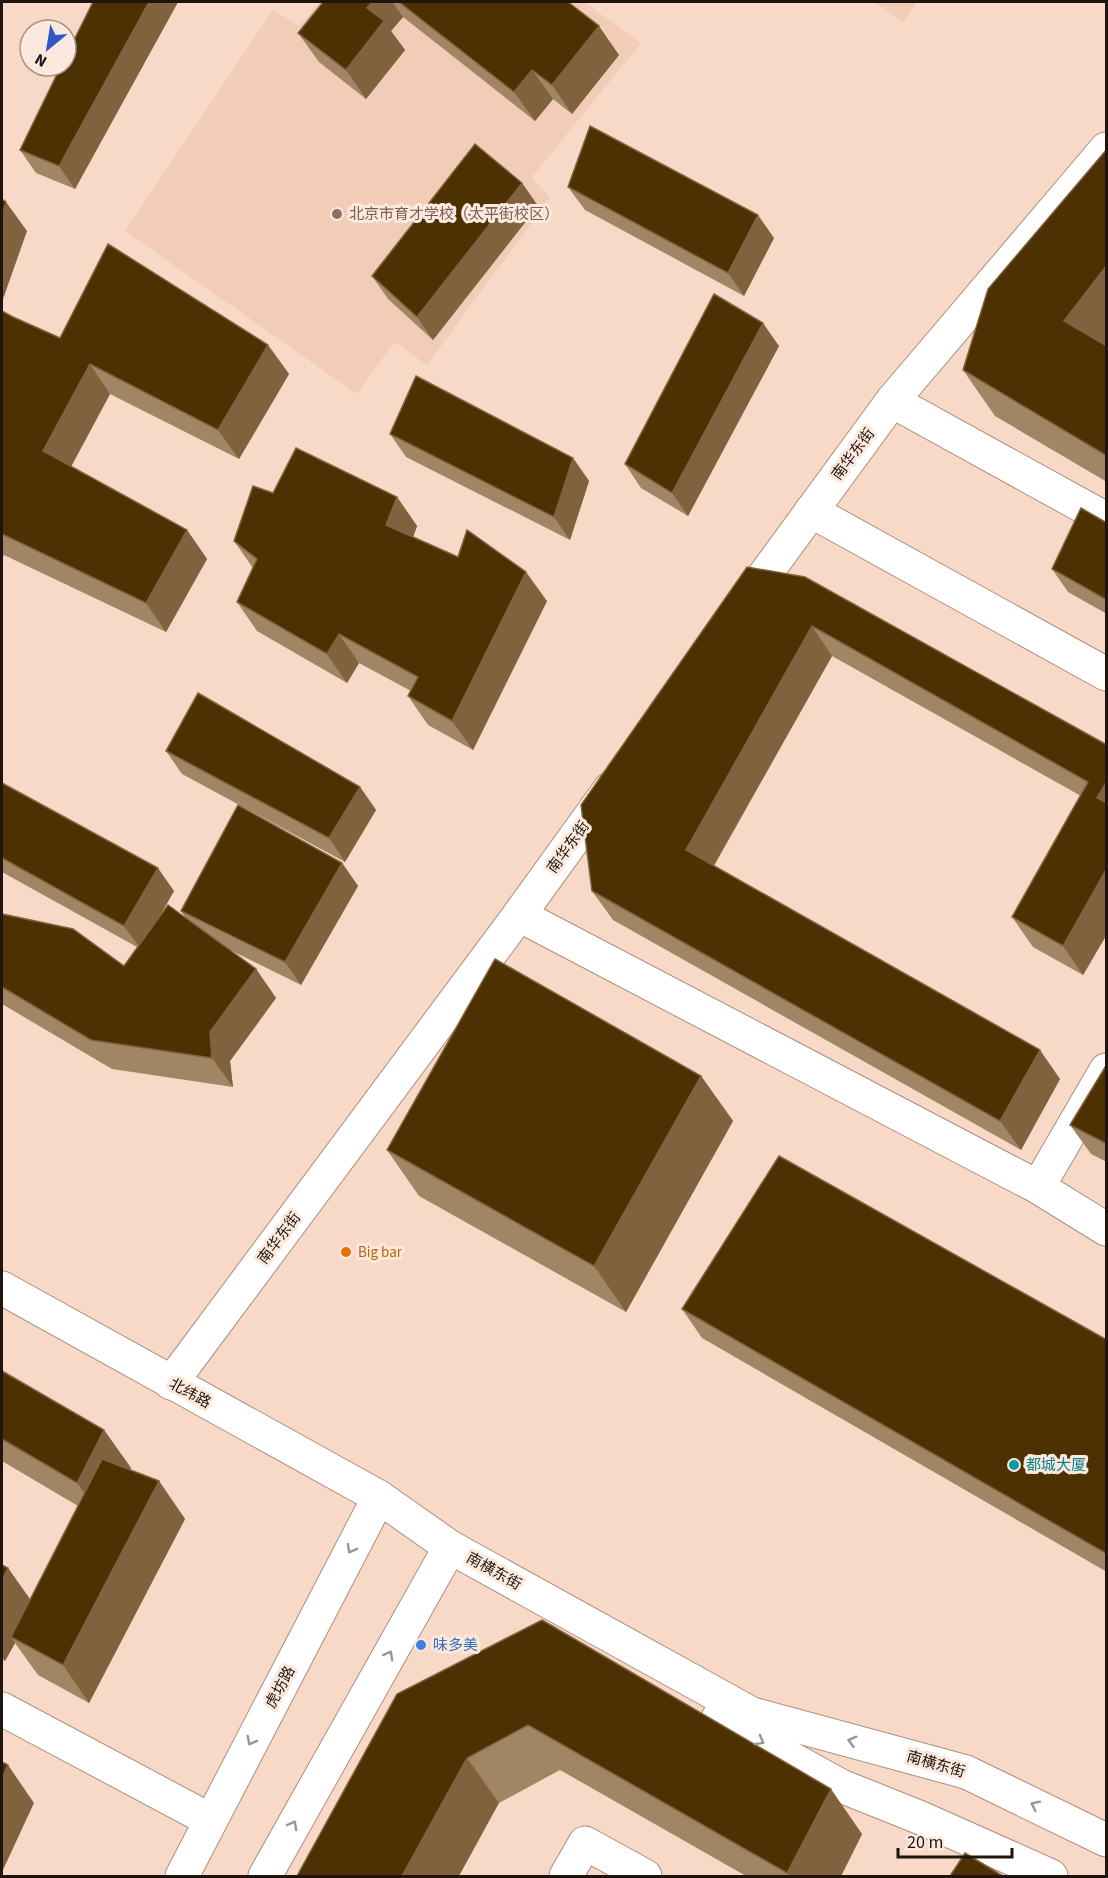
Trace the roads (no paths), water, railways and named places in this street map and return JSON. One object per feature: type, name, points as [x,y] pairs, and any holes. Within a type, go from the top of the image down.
[{"type":"street","name":"南华东街","points":[[727,626],[892,401],[1107,149]]},
{"type":"street","points":[[892,401],[1107,519]]},
{"type":"street","points":[[811,511],[1107,674]]},
{"type":"street","name":"南华东街","points":[[171,1383],[519,915],[630,761]]},
{"type":"street","points":[[519,915],[1038,1187],[1107,1230]]},
{"type":"street","points":[[1038,1187],[1107,1070]]},
{"type":"street","name":"北纬路","points":[[2,1288],[379,1497],[450,1546]]},
{"type":"street","name":"虎坊路","points":[[182,1876],[379,1497]]},
{"type":"street","points":[[265,1876],[450,1546]]},
{"type":"street","name":"南横东街","points":[[450,1546],[752,1714],[966,1772],[1107,1840]]},
{"type":"street","name":"南横东街","points":[[450,1546],[459,1575],[841,1786],[921,1818],[1051,1876]]},
{"type":"street","points":[[2,1710],[210,1820]]},
{"type":"street","points":[[566,1876],[585,1843],[645,1876]]},
{"type":"place","name":"北京市育才学校（太平街校区）","points":[[337,214]]},
{"type":"place","name":"Big bar","points":[[346,1252]]},
{"type":"place","name":"都城大厦","points":[[1014,1465]]},
{"type":"place","name":"味多美","points":[[421,1645]]}]
